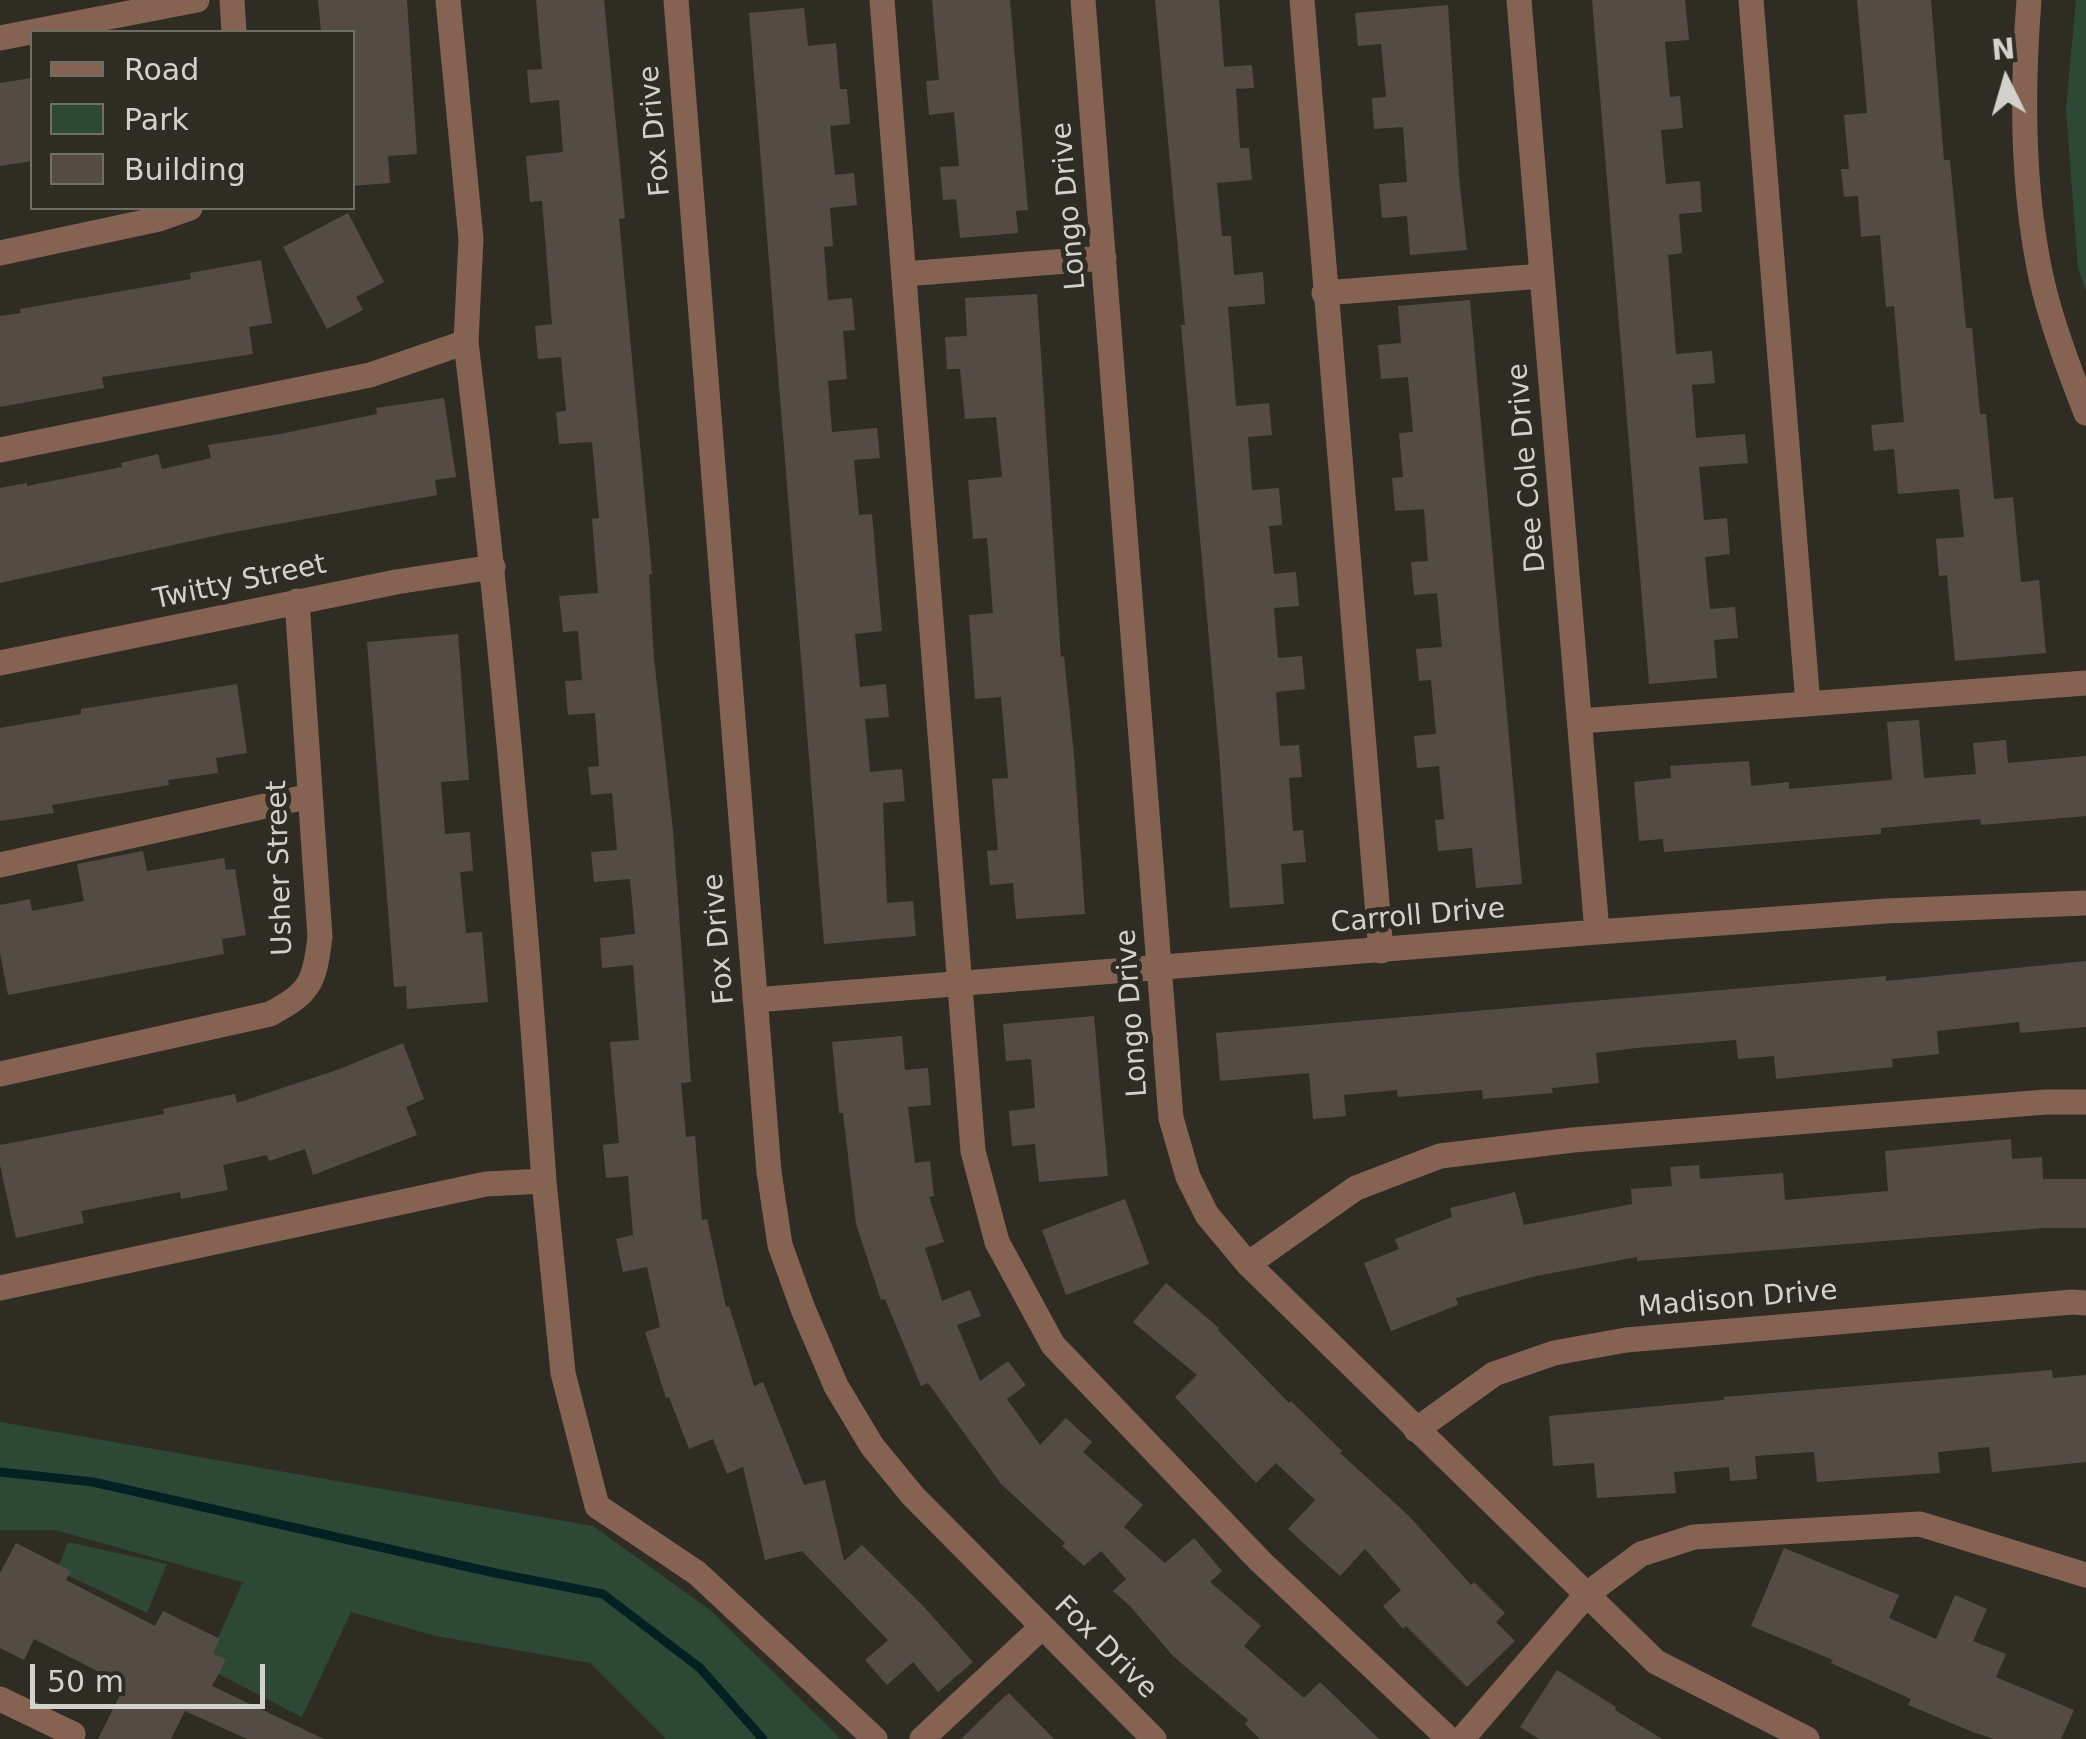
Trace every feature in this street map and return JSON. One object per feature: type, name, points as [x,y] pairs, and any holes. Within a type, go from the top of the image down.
[{"type":"street","points":[[41,30],[197,0]]},
{"type":"street","points":[[232,0],[234,30]]},
{"type":"street","points":[[448,0],[471,239],[466,342],[493,567],[527,929],[544,1181],[564,1374],[598,1506],[697,1573],[875,1739]]},
{"type":"street","name":"Fox Drive","points":[[676,0],[769,1172],[780,1245],[836,1386],[872,1446],[913,1496],[1154,1739]]},
{"type":"street","points":[[882,0],[974,1151],[997,1242],[1053,1345],[1260,1561],[1449,1739]]},
{"type":"street","name":"Longo Drive","points":[[1084,0],[1171,1118],[1188,1177],[1208,1215],[1248,1264],[1656,1662],[1807,1739]]},
{"type":"street","points":[[1302,0],[1380,951]]},
{"type":"street","name":"Dee Cole Drive","points":[[1520,0],[1597,932]]},
{"type":"street","points":[[1751,0],[1808,704]]},
{"type":"street","points":[[2029,0],[2024,66],[2028,172],[2039,268],[2086,413]]},
{"type":"street","points":[[0,38],[30,32]]},
{"type":"street","points":[[0,253],[159,219],[184,210]]},
{"type":"street","points":[[904,274],[1104,258]]},
{"type":"street","points":[[1324,293],[1542,276]]},
{"type":"street","points":[[0,450],[370,374],[466,342]]},
{"type":"street","name":"Twitty Street","points":[[0,663],[297,601],[493,567]]},
{"type":"street","name":"Usher Street","points":[[0,1074],[270,1014],[303,996],[316,966],[320,937],[297,601]]},
{"type":"street","points":[[1580,721],[2086,683]]},
{"type":"street","points":[[0,865],[310,796]]},
{"type":"street","name":"Carroll Drive","points":[[755,1000],[1597,932],[1886,911],[2086,903]]},
{"type":"street","points":[[1248,1264],[1356,1188],[1440,1156],[1573,1140],[2086,1102]]},
{"type":"street","points":[[0,1288],[486,1184],[544,1181]]},
{"type":"street","name":"Madison Drive","points":[[1416,1430],[1494,1374],[1554,1354],[1626,1340],[2072,1302],[2086,1304]]},
{"type":"street","points":[[1462,1739],[1587,1594],[1641,1554],[1694,1537],[1920,1524],[2086,1576]]},
{"type":"street","points":[[922,1739],[1042,1627]]},
{"type":"street","points":[[0,1698],[74,1734],[72,1739]]},
{"type":"green space","points":[[2076,0],[2086,0],[2086,291],[2078,269],[2066,108]]},
{"type":"green space","points":[[0,1422],[593,1526],[710,1610],[841,1739],[666,1739],[590,1663],[436,1636],[351,1612],[302,1717],[205,1667],[245,1583],[55,1530],[0,1530]]},
{"type":"green space","points":[[68,1542],[167,1564],[147,1613],[57,1570]]},
{"type":"building","points":[[318,0],[407,0],[417,154],[388,156],[390,183],[355,186],[355,30],[321,30]]},
{"type":"building","points":[[536,0],[604,0],[625,218],[619,219],[652,574],[654,658],[673,831],[691,1082],[681,1083],[686,1137],[695,1136],[702,1220],[707,1219],[726,1307],[729,1306],[754,1386],[763,1382],[804,1485],[825,1480],[844,1561],[862,1545],[973,1662],[938,1692],[913,1662],[887,1685],[865,1660],[888,1640],[802,1551],[765,1560],[743,1467],[727,1474],[713,1439],[689,1449],[669,1397],[666,1398],[645,1332],[660,1327],[647,1267],[623,1272],[616,1239],[633,1235],[628,1176],[606,1178],[603,1145],[619,1143],[610,1042],[639,1040],[633,965],[602,968],[600,938],[635,934],[630,879],[594,882],[591,852],[617,850],[612,793],[591,795],[588,767],[599,766],[595,713],[568,715],[565,681],[582,680],[578,631],[563,632],[559,596],[598,593],[592,519],[599,518],[592,442],[559,444],[556,412],[566,411],[561,357],[538,359],[535,326],[552,324],[542,201],[530,202],[526,156],[563,152],[559,100],[530,103],[527,70],[542,69]]},
{"type":"building","points":[[932,0],[1010,0],[1028,210],[1016,211],[1018,233],[960,238],[956,199],[943,200],[940,167],[959,166],[954,112],[929,115],[926,81],[939,80]]},
{"type":"building","points":[[1155,0],[1219,0],[1224,67],[1252,65],[1254,88],[1236,89],[1240,148],[1249,148],[1252,180],[1217,183],[1222,236],[1231,236],[1234,275],[1263,272],[1265,304],[1228,307],[1236,406],[1269,403],[1272,435],[1248,437],[1252,490],[1279,488],[1282,525],[1269,526],[1274,574],[1296,572],[1299,606],[1274,608],[1278,658],[1302,656],[1305,689],[1276,692],[1280,746],[1299,745],[1302,777],[1289,778],[1293,831],[1303,830],[1306,862],[1281,864],[1284,904],[1230,908],[1181,325],[1185,325]]},
{"type":"building","points":[[1592,0],[1685,0],[1689,40],[1665,42],[1670,97],[1680,96],[1683,128],[1661,130],[1666,184],[1700,181],[1702,212],[1679,214],[1682,253],[1668,255],[1676,354],[1712,351],[1715,383],[1692,385],[1696,438],[1745,434],[1748,463],[1699,467],[1704,520],[1727,518],[1730,554],[1705,557],[1710,609],[1735,607],[1738,638],[1714,640],[1717,678],[1649,684]]},
{"type":"building","points":[[1857,0],[1931,0],[1944,160],[1950,160],[1966,328],[1972,328],[1980,414],[1986,414],[1994,499],[2013,497],[2021,582],[2039,580],[2046,653],[1955,661],[1947,575],[1939,576],[1936,539],[1964,537],[1959,489],[1898,494],[1894,449],[1874,451],[1871,425],[1904,422],[1894,306],[1886,307],[1880,235],[1861,237],[1858,196],[1844,197],[1841,169],[1849,169],[1844,115],[1867,113]]},
{"type":"building","points":[[1448,5],[1467,250],[1410,255],[1407,216],[1382,218],[1379,184],[1407,182],[1403,127],[1374,129],[1372,98],[1386,97],[1381,44],[1358,46],[1355,13]]},
{"type":"building","points":[[804,8],[808,46],[836,43],[840,89],[847,89],[850,124],[830,126],[835,175],[854,173],[857,205],[830,208],[833,246],[824,247],[828,300],[852,298],[855,330],[843,331],[847,379],[828,381],[832,432],[877,428],[880,458],[854,460],[859,515],[872,514],[882,631],[855,634],[860,687],[886,684],[889,717],[865,719],[870,772],[902,769],[905,801],[883,803],[887,903],[913,901],[916,936],[824,944],[749,13]]},
{"type":"building","points":[[30,78],[30,161],[0,166],[0,83]]},
{"type":"building","points":[[348,213],[384,282],[356,297],[363,310],[327,329],[283,247]]},
{"type":"building","points":[[261,260],[272,323],[249,327],[253,354],[102,377],[104,388],[0,407],[0,316],[21,313],[20,309],[191,279],[190,273]]},
{"type":"building","points":[[1037,294],[1061,657],[1064,656],[1074,755],[1085,914],[1016,919],[1013,883],[990,885],[987,851],[998,850],[992,779],[1008,778],[1001,697],[975,699],[969,615],[993,613],[987,538],[973,539],[968,480],[1002,477],[996,417],[965,419],[960,369],[947,369],[945,337],[967,336],[965,298]]},
{"type":"building","points":[[1470,300],[1522,884],[1476,888],[1472,848],[1438,851],[1435,820],[1444,819],[1439,766],[1417,768],[1414,736],[1436,734],[1431,680],[1419,681],[1416,649],[1442,647],[1437,593],[1414,595],[1411,562],[1428,561],[1424,509],[1395,511],[1392,478],[1403,477],[1399,433],[1413,432],[1408,377],[1381,379],[1378,345],[1401,343],[1398,306]]},
{"type":"building","points":[[444,398],[456,477],[435,480],[437,495],[223,534],[0,583],[0,488],[122,467],[121,463],[158,454],[162,469],[211,458],[208,445],[377,414],[376,408]]},
{"type":"building","points":[[458,634],[469,780],[441,782],[445,834],[470,832],[473,871],[460,872],[466,933],[482,932],[488,1002],[407,1009],[406,986],[394,987],[367,642]]},
{"type":"building","points":[[237,684],[247,753],[216,758],[218,773],[52,805],[54,813],[0,821],[0,728],[81,714],[81,709]]},
{"type":"building","points":[[1919,720],[1924,778],[1976,774],[1973,743],[2006,740],[2008,763],[2086,756],[2086,816],[1981,825],[1980,819],[1881,828],[1881,834],[1664,852],[1663,839],[1639,841],[1634,782],[1671,778],[1670,766],[1749,761],[1751,786],[1789,782],[1789,789],[1892,780],[1887,722]]},
{"type":"building","points":[[143,851],[147,871],[224,858],[226,870],[235,869],[246,935],[222,939],[224,954],[8,995],[0,953],[0,905],[30,899],[32,911],[84,901],[77,864]]},
{"type":"building","points":[[2086,961],[2086,1027],[2020,1033],[2019,1022],[1937,1031],[1939,1054],[1892,1059],[1893,1067],[1776,1079],[1774,1056],[1738,1059],[1736,1040],[1636,1048],[1596,1053],[1599,1083],[1552,1088],[1553,1093],[1483,1099],[1482,1090],[1398,1097],[1397,1090],[1344,1095],[1346,1116],[1313,1119],[1309,1073],[1220,1081],[1216,1033],[1886,976],[1886,981]]},
{"type":"building","points":[[1094,1016],[1108,1176],[1039,1182],[1035,1144],[1012,1146],[1009,1111],[1035,1108],[1031,1059],[1006,1061],[1003,1024]]},
{"type":"building","points":[[902,1036],[905,1070],[928,1068],[931,1105],[908,1107],[915,1163],[930,1161],[934,1196],[929,1197],[944,1242],[925,1248],[942,1301],[970,1290],[981,1316],[957,1325],[980,1381],[1008,1361],[1026,1385],[1007,1399],[1040,1445],[1066,1418],[1092,1442],[1083,1452],[1143,1505],[1124,1527],[1165,1563],[1194,1538],[1222,1571],[1210,1582],[1261,1626],[1244,1646],[1304,1698],[1320,1682],[1379,1739],[1260,1739],[1245,1724],[1248,1720],[1173,1656],[1113,1591],[1126,1579],[1101,1551],[1084,1566],[1062,1546],[1065,1543],[1001,1484],[928,1383],[921,1386],[885,1299],[881,1300],[856,1224],[832,1042]]},
{"type":"building","points":[[403,1043],[424,1099],[406,1107],[417,1135],[313,1175],[305,1149],[269,1161],[267,1155],[223,1165],[228,1190],[181,1199],[180,1192],[81,1211],[84,1223],[16,1238],[0,1165],[0,1145],[164,1114],[163,1109],[235,1094],[237,1103]]},
{"type":"building","points":[[2011,1139],[2012,1159],[2042,1157],[2043,1179],[2086,1179],[2086,1228],[2045,1228],[1637,1261],[1637,1257],[1536,1276],[1456,1298],[1458,1305],[1391,1331],[1364,1263],[1399,1249],[1395,1239],[1452,1217],[1450,1208],[1515,1192],[1524,1225],[1632,1204],[1631,1189],[1672,1186],[1670,1167],[1699,1165],[1700,1179],[1783,1173],[1785,1200],[1888,1191],[1885,1151]]},
{"type":"building","points":[[1125,1199],[1149,1264],[1066,1295],[1042,1230]]},
{"type":"building","points":[[1166,1283],[1219,1328],[1289,1403],[1409,1516],[1471,1585],[1474,1582],[1505,1613],[1496,1622],[1515,1641],[1467,1687],[1383,1606],[1401,1590],[1365,1549],[1340,1576],[1288,1529],[1315,1500],[1276,1463],[1256,1483],[1175,1397],[1197,1375],[1133,1322]]},
{"type":"building","points":[[2052,1370],[2053,1378],[2086,1375],[2086,1462],[1992,1472],[1989,1447],[1938,1452],[1940,1473],[1817,1482],[1814,1452],[1755,1456],[1757,1479],[1730,1481],[1729,1467],[1674,1472],[1676,1493],[1597,1498],[1594,1463],[1553,1466],[1549,1416]]},
{"type":"building","points":[[16,1543],[71,1571],[66,1580],[155,1626],[163,1611],[220,1639],[213,1653],[226,1660],[212,1686],[324,1739],[247,1739],[185,1711],[171,1739],[98,1739],[125,1685],[34,1639],[24,1660],[0,1648],[0,1573]]},
{"type":"building","points":[[1784,1548],[1899,1595],[1889,1618],[1936,1639],[1955,1595],[1987,1609],[1973,1641],[2006,1654],[1996,1677],[2074,1710],[2061,1739],[1994,1739],[1973,1732],[1908,1705],[1911,1699],[1831,1663],[1833,1660],[1751,1626]]},
{"type":"building","points":[[1557,1670],[1662,1739],[1539,1739],[1520,1727]]},
{"type":"building","points":[[1009,1693],[1054,1739],[961,1739],[1004,1697]]},
{"type":"waterway","points":[[0,1472],[93,1482],[603,1594],[700,1668],[763,1739]]}]
